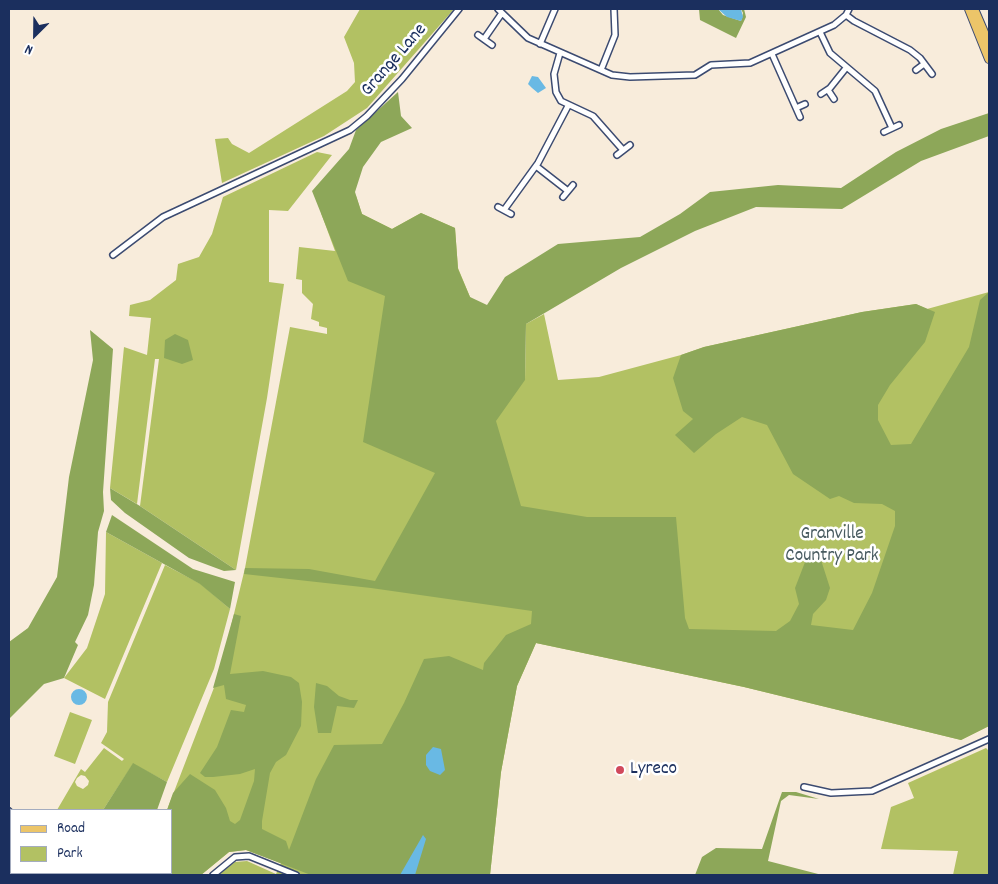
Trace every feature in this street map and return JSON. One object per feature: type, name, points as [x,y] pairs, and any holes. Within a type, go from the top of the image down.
[{"type":"main road","points":[[969,9],[989,59]]},
{"type":"main road","points":[[974,9],[989,44]]},
{"type":"street","name":"Grange Lane","points":[[113,255],[163,217],[350,130],[402,79],[458,9]]},
{"type":"street","points":[[540,44],[555,9]]},
{"type":"street","points":[[601,70],[615,35],[614,9]]},
{"type":"street","points":[[484,39],[500,11],[528,38],[612,75],[630,77],[695,75],[711,65],[750,62],[772,54],[834,25],[846,15],[849,9]]},
{"type":"street","points":[[846,15],[854,22],[910,50],[932,74]]},
{"type":"street","points":[[820,32],[830,54],[875,92],[892,128]]},
{"type":"street","points":[[478,35],[492,44]]},
{"type":"street","points":[[560,53],[554,67],[556,92],[568,106],[594,116],[623,150]]},
{"type":"street","points":[[772,54],[800,117]]},
{"type":"street","points":[[916,70],[924,64]]},
{"type":"street","points":[[821,94],[828,90],[846,68]]},
{"type":"street","points":[[828,90],[834,99]]},
{"type":"street","points":[[796,108],[804,104]]},
{"type":"street","points":[[504,210],[509,200],[536,166],[568,106]]},
{"type":"street","points":[[884,132],[899,125]]},
{"type":"street","points":[[617,155],[630,145]]},
{"type":"street","points":[[536,166],[568,191]]},
{"type":"street","points":[[563,197],[573,185]]},
{"type":"street","points":[[498,207],[511,214]]},
{"type":"street","points":[[804,788],[831,793],[872,791],[989,739]]},
{"type":"street","points":[[213,875],[235,857],[249,856],[296,875]]},
{"type":"green space","points":[[360,9],[454,9],[367,108],[324,136],[222,183],[215,139],[228,138],[232,144],[249,153],[347,91],[355,82],[354,63],[344,37]]},
{"type":"green space","points":[[699,9],[718,9],[723,15],[741,21],[743,13],[741,9],[744,9],[746,17],[736,38],[700,20]]},
{"type":"green space","name":"Granville Country Park","points":[[398,92],[401,116],[412,128],[381,142],[363,167],[355,192],[362,214],[392,229],[421,213],[455,228],[458,269],[470,297],[487,305],[505,277],[558,244],[640,237],[680,214],[710,192],[778,185],[841,188],[896,152],[941,129],[989,113],[989,136],[921,161],[842,209],[756,207],[695,231],[621,268],[526,324],[525,380],[496,421],[521,506],[587,517],[676,517],[685,618],[689,629],[776,631],[790,621],[799,604],[795,588],[807,557],[821,560],[830,588],[826,600],[813,614],[811,625],[853,630],[872,593],[895,526],[895,511],[882,504],[854,503],[839,496],[830,499],[793,474],[767,425],[742,417],[716,434],[694,453],[675,435],[693,419],[683,411],[673,378],[681,355],[704,347],[862,312],[916,304],[935,312],[925,342],[890,385],[878,405],[878,420],[891,445],[911,444],[969,347],[980,300],[989,292],[989,726],[961,740],[744,687],[536,643],[517,686],[501,772],[490,875],[311,875],[246,850],[229,852],[201,875],[148,874],[172,874],[172,809],[167,809],[173,793],[190,774],[215,790],[226,808],[230,821],[235,824],[240,820],[254,781],[255,769],[240,774],[213,777],[205,777],[200,773],[217,747],[231,710],[244,712],[246,705],[226,699],[224,685],[213,688],[234,614],[241,616],[230,674],[263,671],[291,677],[299,683],[302,702],[301,726],[286,755],[276,762],[270,773],[262,821],[262,829],[286,841],[289,850],[316,779],[334,745],[382,744],[404,703],[424,659],[449,656],[483,670],[484,663],[506,635],[531,624],[532,611],[371,588],[244,574],[245,568],[309,569],[375,581],[435,473],[363,442],[385,296],[348,281],[312,191],[349,149],[356,130]]},
{"type":"green space","points":[[317,152],[332,155],[288,211],[269,210],[269,282],[284,284],[267,398],[236,570],[140,506],[159,359],[155,359],[137,504],[110,488],[124,347],[147,355],[151,318],[129,316],[130,305],[150,300],[176,280],[178,264],[199,257],[212,234],[223,197]]},
{"type":"green space","name":"Granville Country Park","points":[[356,196],[362,214],[392,229],[421,213],[455,228],[458,268],[470,297],[525,380],[526,324],[544,314],[558,380],[599,377],[704,347],[862,312],[916,304],[927,309],[989,292],[989,726],[961,740],[744,687],[536,643],[517,686],[501,772],[490,875],[218,875],[235,862],[247,861],[276,874],[281,863],[246,850],[229,852],[201,875],[148,874],[172,874],[172,809],[167,809],[220,672],[245,568],[290,327],[327,334],[327,328],[319,326],[319,322],[311,319],[313,304],[302,293],[302,280],[296,279],[299,247],[335,251],[321,213]]},
{"type":"green space","points":[[90,330],[113,349],[103,492],[104,511],[98,532],[94,585],[88,615],[75,642],[78,645],[64,678],[44,684],[9,719],[9,642],[28,628],[57,577],[69,477],[93,360]]},
{"type":"green space","points":[[175,334],[188,340],[193,360],[182,364],[164,358],[165,340]]},
{"type":"green space","points":[[110,488],[236,570],[224,571],[189,558],[125,513],[111,500]]},
{"type":"green space","points":[[112,515],[193,569],[235,582],[230,609],[200,584],[106,532]]},
{"type":"green space","points":[[106,532],[162,563],[105,699],[64,678],[87,648],[105,594]]},
{"type":"green space","points":[[165,565],[201,584],[230,609],[214,669],[167,782],[133,764],[104,809],[58,809],[81,769],[85,772],[104,748],[122,761],[124,759],[101,743],[107,732],[108,702]],"holes":[[[81,775],[85,776],[89,781],[88,785],[83,789],[77,786],[75,782]]]},
{"type":"green space","points":[[316,683],[327,686],[339,696],[350,700],[358,700],[354,708],[337,706],[331,733],[318,733],[314,707]]},
{"type":"green space","points":[[70,712],[92,720],[75,764],[54,756]]},
{"type":"green space","points":[[986,748],[989,751],[989,875],[953,875],[958,851],[881,849],[891,807],[914,798],[908,783]]},
{"type":"green space","points":[[133,763],[167,782],[157,809],[104,809]]},
{"type":"green space","points":[[782,792],[796,792],[819,799],[789,795],[781,801],[768,861],[822,875],[695,875],[702,857],[716,848],[762,849]]},
{"type":"green space","points":[[9,816],[10,874],[115,875],[9,875]]},
{"type":"water","points":[[718,9],[741,9],[743,17],[741,21],[727,17]]},
{"type":"water","points":[[532,76],[538,77],[546,88],[538,93],[532,88],[528,84]]},
{"type":"water","points":[[76,689],[82,689],[87,694],[85,703],[76,705],[71,700],[71,694]]},
{"type":"water","points":[[433,747],[441,749],[445,770],[440,775],[430,771],[426,765],[426,755]]},
{"type":"water","points":[[423,835],[426,839],[415,875],[400,875]]},
{"type":"place","name":"Lyreco","points":[[620,770]]}]
